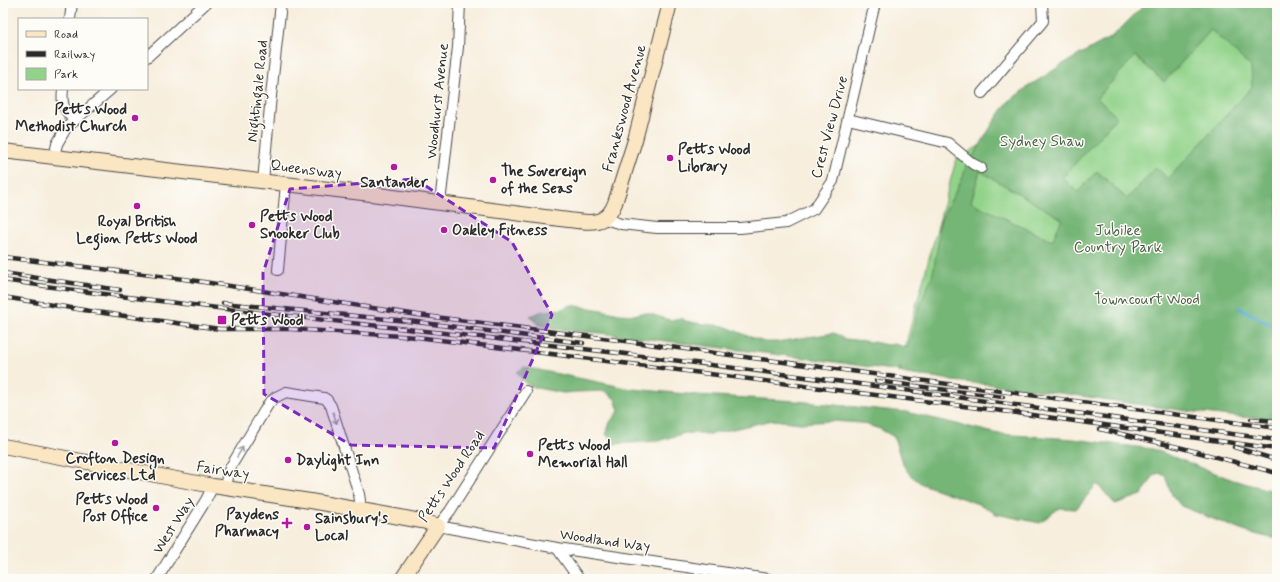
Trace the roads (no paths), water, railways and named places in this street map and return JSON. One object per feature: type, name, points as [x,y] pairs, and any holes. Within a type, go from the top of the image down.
[{"type":"street","points":[[70,18],[72,3]]},
{"type":"street","points":[[148,56],[206,3]]},
{"type":"street","name":"Nightingale Road","points":[[263,182],[281,3]]},
{"type":"street","name":"Woodhurst Avenue","points":[[440,203],[458,47],[460,3]]},
{"type":"street","name":"Frankswood Avenue","points":[[605,219],[612,210],[635,140],[670,3]]},
{"type":"street","name":"Crest View Drive","points":[[605,219],[621,224],[657,228],[740,228],[786,223],[814,209],[834,182],[875,3]]},
{"type":"street","points":[[982,93],[1043,21],[1042,3]]},
{"type":"street","points":[[63,90],[62,103],[74,120]]},
{"type":"street","points":[[54,157],[57,144],[66,128],[110,90]]},
{"type":"street","points":[[848,119],[948,143],[973,164],[981,168]]},
{"type":"street","name":"Queensway","points":[[3,151],[286,184],[587,222],[605,219]]},
{"type":"street","points":[[278,270],[286,184]]},
{"type":"street","name":"Petts Wood Road","points":[[402,579],[450,511],[526,391]]},
{"type":"street","name":"West Way","points":[[157,579],[206,500],[227,477],[230,468],[269,403],[276,397],[286,392],[321,397],[327,400],[331,406],[359,494],[359,510]]},
{"type":"street","name":"Fairway","points":[[3,446],[426,522],[438,526]]},
{"type":"street","name":"Woodland Way","points":[[438,526],[557,548],[768,579]]},
{"type":"street","points":[[557,548],[579,579]]},
{"type":"waterway","points":[[1239,308],[1277,328]]},
{"type":"railway","points":[[3,257],[184,279],[418,315],[618,340],[1277,428]]},
{"type":"railway","points":[[3,273],[120,290]]},
{"type":"railway","points":[[3,280],[156,301],[700,363],[1277,440]]},
{"type":"railway","points":[[3,297],[96,312],[220,329],[290,329],[417,337],[1010,412],[1277,449]]},
{"type":"railway","points":[[223,303],[417,322],[583,343]]},
{"type":"railway","points":[[876,381],[1003,397]]},
{"type":"railway","points":[[1251,419],[1277,421]]},
{"type":"railway","points":[[1100,429],[1182,448],[1277,473]]},
{"type":"railway","points":[[1234,447],[1277,460]]},
{"type":"place","name":"Petts Wood Methodist Church","points":[[135,118]]},
{"type":"place","name":"Petts Wood Library","points":[[670,158]]},
{"type":"place","name":"Santander","points":[[394,167]]},
{"type":"place","name":"The Sovereign of the Seas","points":[[493,180]]},
{"type":"place","name":"Royal British Legion Petts Wood","points":[[137,206]]},
{"type":"place","name":"Petts Wood Snooker Club","points":[[252,225]]},
{"type":"place","name":"Oakley Fitness","points":[[444,230]]},
{"type":"place","name":"Petts Wood","points":[[222,320]]},
{"type":"place","name":"Crofton Design Services Ltd","points":[[115,443]]},
{"type":"place","name":"Petts Wood Memorial Hall","points":[[530,454]]},
{"type":"place","name":"Daylight Inn","points":[[288,460]]},
{"type":"place","name":"Petts Wood Post Office","points":[[156,508]]},
{"type":"place","name":"Paydens Pharmacy","points":[[287,523]]},
{"type":"place","name":"Sainsbury's Local","points":[[307,527]]},
{"type":"park label","name":"Sydney Shaw","points":[[1042,141]]},
{"type":"park label","name":"Jubilee Country Park","points":[[1118,238]]},
{"type":"park label","name":"Towncourt Wood","points":[[1147,299]]}]
